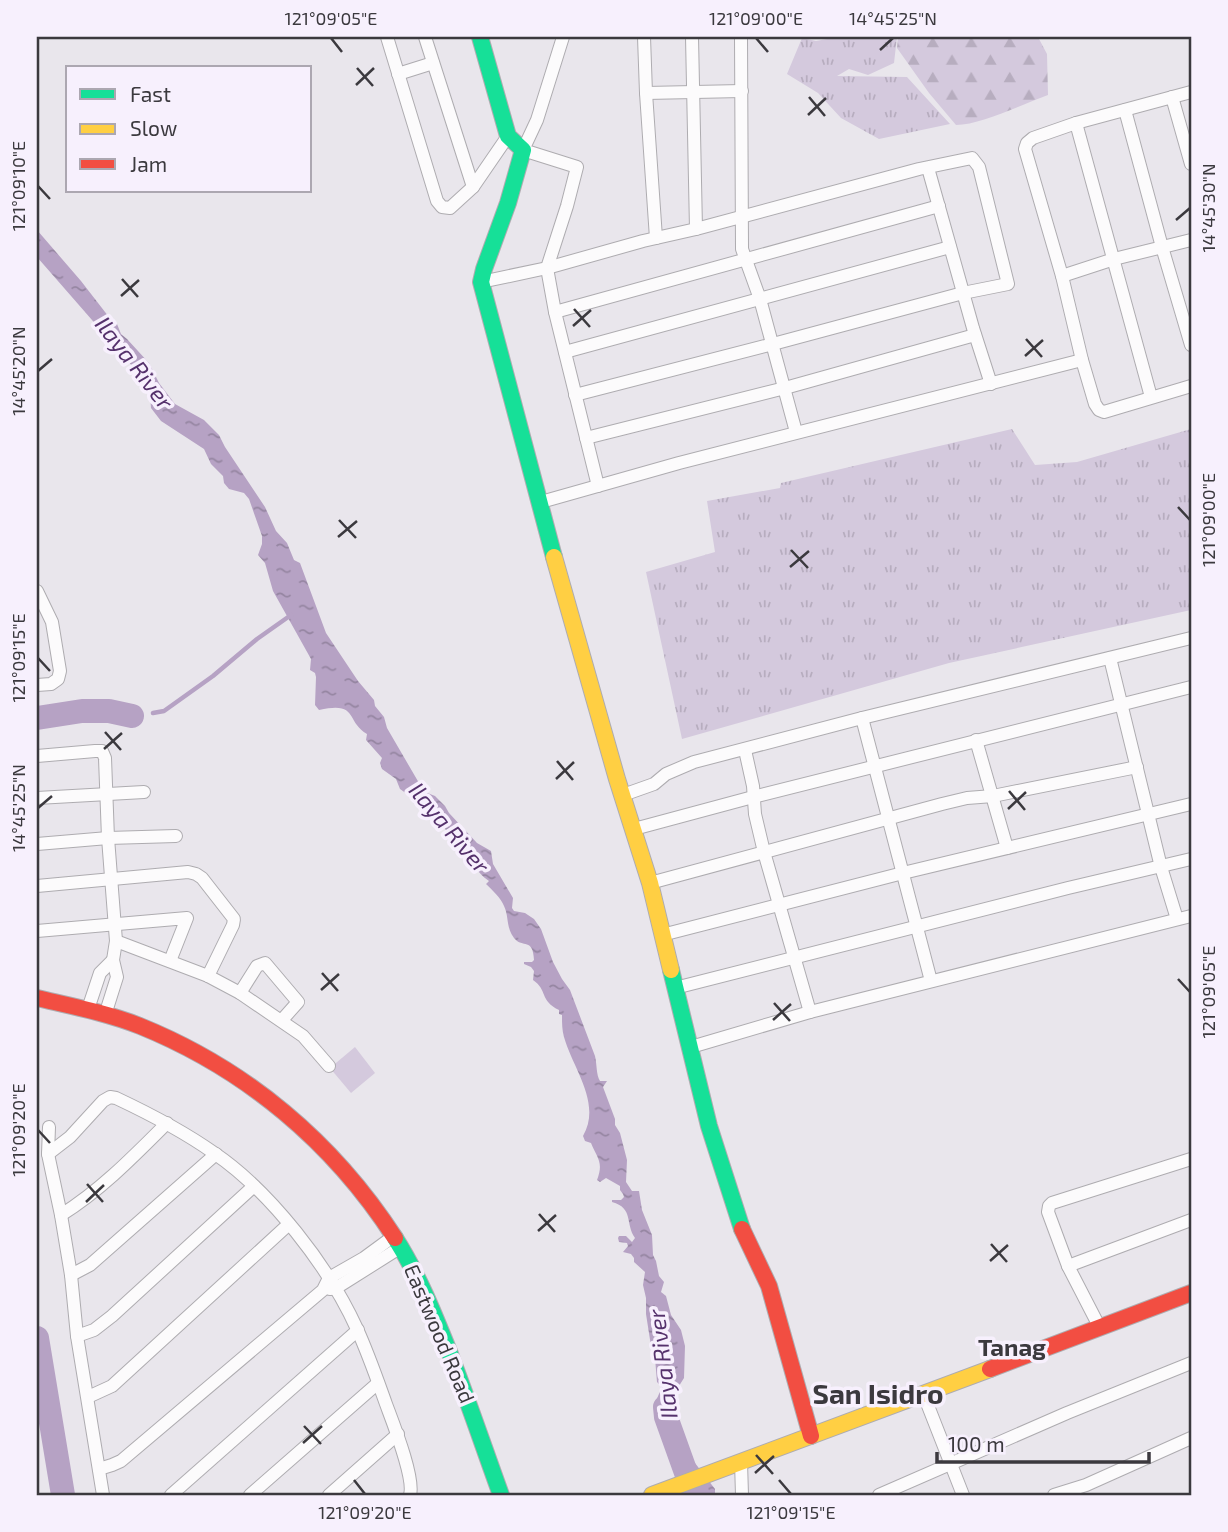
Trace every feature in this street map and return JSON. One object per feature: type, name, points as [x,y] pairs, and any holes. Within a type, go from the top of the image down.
[{"type":"street","points":[[387,37],[437,201],[442,207],[450,208],[473,187],[508,136]]},
{"type":"street","points":[[425,37],[473,187]]},
{"type":"street","points":[[480,37],[508,136],[523,150],[577,167],[547,268],[555,312],[598,486]]},
{"type":"street","points":[[563,37],[537,120],[523,150],[509,203],[487,257],[481,282],[558,571],[649,883],[709,1126],[741,1226],[769,1286],[811,1436]]},
{"type":"street","points":[[644,37],[656,238]]},
{"type":"street","points":[[691,37],[696,229]]},
{"type":"street","points":[[741,37],[742,249],[760,299],[796,432]]},
{"type":"street","points":[[398,74],[433,63]]},
{"type":"street","points":[[646,93],[742,91]]},
{"type":"street","points":[[1191,92],[1076,123],[1033,138],[1025,149],[1062,276],[1082,360],[1099,410],[1104,412],[1191,386]]},
{"type":"street","points":[[1172,97],[1191,164]]},
{"type":"street","points":[[1125,110],[1191,345]]},
{"type":"street","points":[[1076,123],[1151,397]]},
{"type":"street","points":[[481,282],[547,268],[928,168],[972,158],[979,167],[1008,284],[963,293],[575,395]]},
{"type":"street","points":[[928,168],[991,384]]},
{"type":"street","points":[[555,312],[939,206]]},
{"type":"street","points":[[1062,276],[1114,259],[1191,240]]},
{"type":"street","points":[[565,352],[950,247]]},
{"type":"street","points":[[586,438],[785,388],[975,335]]},
{"type":"street","points":[[541,502],[796,432],[1082,360]]},
{"type":"street","points":[[37,591],[52,622],[60,671],[58,679],[51,684],[37,685]]},
{"type":"street","points":[[37,623],[52,622]]},
{"type":"street","points":[[623,795],[654,784],[666,775],[694,762],[1191,638]]},
{"type":"street","points":[[1110,658],[1161,867],[1177,919]]},
{"type":"street","points":[[634,829],[1191,687]]},
{"type":"street","points":[[862,718],[931,981]]},
{"type":"street","points":[[976,740],[1007,848]]},
{"type":"street","points":[[745,750],[764,852],[810,1012]]},
{"type":"street","points":[[37,756],[102,751],[105,758],[116,941],[113,960],[117,977],[105,1015]]},
{"type":"street","points":[[649,883],[942,804],[1137,767]]},
{"type":"street","points":[[37,798],[144,792]]},
{"type":"street","points":[[662,935],[903,873],[1191,804]]},
{"type":"street","points":[[37,844],[176,836]]},
{"type":"street","points":[[675,988],[1191,859]]},
{"type":"street","points":[[37,886],[188,872],[196,874],[234,919],[208,976]]},
{"type":"street","points":[[691,1047],[810,1012],[1191,916]]},
{"type":"street","points":[[37,931],[187,918],[170,961]]},
{"type":"street","points":[[116,941],[208,976],[240,993],[303,1036],[329,1066]]},
{"type":"street","points":[[88,1009],[100,973],[113,960]]},
{"type":"street","points":[[240,993],[257,966],[265,964],[298,1002],[282,1020]]},
{"type":"street","name":"Eastwood Road","points":[[37,998],[88,1009],[180,1044],[269,1099],[326,1148],[375,1207],[421,1284],[437,1319],[501,1495]]},
{"type":"street","points":[[48,1154],[69,1138],[103,1101],[110,1097],[167,1123],[216,1154],[254,1186],[289,1224],[358,1330],[398,1434],[411,1486],[410,1495]]},
{"type":"street","points":[[61,1216],[107,1181],[167,1123]]},
{"type":"street","points":[[49,1127],[48,1154],[71,1275],[103,1495]]},
{"type":"street","points":[[71,1275],[90,1265],[216,1154]]},
{"type":"street","points":[[1100,1328],[1068,1266],[1048,1212],[1049,1206],[1191,1159]]},
{"type":"street","points":[[78,1336],[94,1330],[113,1316],[254,1186]]},
{"type":"street","points":[[1068,1266],[1191,1220]]},
{"type":"street","points":[[88,1397],[112,1386],[289,1224]]},
{"type":"street","points":[[99,1469],[121,1461],[363,1258],[398,1242]]},
{"type":"street","points":[[656,1494],[1191,1293]]},
{"type":"street","points":[[171,1495],[358,1330]]},
{"type":"street","points":[[879,1495],[1191,1363]]},
{"type":"street","points":[[250,1495],[378,1383]]},
{"type":"street","points":[[923,1393],[963,1495]]},
{"type":"street","points":[[329,1495],[398,1434]]},
{"type":"street","points":[[1054,1495],[1086,1485],[1191,1438]]},
{"type":"street","points":[[734,1465],[742,1495]]},
{"type":"green space","points":[[838,37],[897,37],[894,63],[868,75],[849,69],[837,76],[907,77],[950,124],[879,139],[841,118],[818,93],[787,74],[802,38],[816,41]]},
{"type":"green space","points":[[898,37],[1038,37],[1047,54],[1048,95],[990,118],[956,125],[897,48]]},
{"type":"green space","points":[[1012,429],[1035,465],[1077,462],[1191,429],[1191,610],[949,663],[682,739],[646,572],[715,552],[707,501],[780,488],[781,483]]},
{"type":"green space","points":[[355,1047],[375,1073],[351,1093],[330,1068]]},
{"type":"water","points":[[37,230],[117,324],[121,334],[149,363],[159,383],[175,404],[204,420],[219,435],[265,507],[276,531],[287,543],[294,560],[300,563],[326,633],[374,700],[419,783],[425,792],[435,796],[445,806],[477,843],[491,851],[493,864],[513,898],[512,908],[534,919],[541,929],[553,962],[570,990],[595,1056],[599,1079],[607,1081],[603,1087],[627,1160],[626,1182],[632,1191],[639,1191],[642,1210],[652,1235],[653,1255],[659,1276],[664,1282],[661,1292],[666,1296],[671,1315],[681,1330],[685,1346],[684,1378],[672,1397],[670,1417],[688,1454],[715,1489],[715,1495],[688,1495],[681,1461],[677,1462],[671,1451],[676,1441],[674,1438],[668,1438],[663,1430],[664,1420],[656,1408],[662,1387],[657,1382],[646,1314],[643,1285],[645,1272],[634,1262],[631,1254],[623,1252],[628,1246],[627,1243],[619,1242],[619,1236],[626,1236],[632,1242],[635,1238],[626,1212],[612,1202],[624,1197],[620,1186],[606,1178],[600,1182],[597,1180],[599,1160],[591,1143],[585,1141],[583,1136],[588,1124],[588,1099],[564,1037],[562,1015],[546,999],[541,987],[533,980],[534,971],[524,964],[534,960],[532,948],[514,938],[503,903],[486,884],[489,881],[470,862],[458,837],[446,830],[427,808],[400,789],[396,779],[382,769],[382,758],[366,740],[367,734],[350,714],[340,708],[319,710],[315,705],[316,677],[310,670],[311,659],[273,591],[265,563],[258,555],[262,536],[249,499],[244,493],[229,489],[204,449],[161,421],[151,408],[150,394],[140,375],[37,257]]},
{"type":"waterway","points":[[153,713],[164,711],[291,615]]},
{"type":"waterway","points":[[37,718],[82,711],[109,711],[132,716]]},
{"type":"waterway","points":[[37,1338],[63,1495]]},
{"type":"waterway","name":"Ilaya River","points":[[665,1407],[666,1417],[694,1495]]},
{"type":"traffic: fast","points":[[480,37],[508,136],[523,150],[481,282],[554,557]]},
{"type":"traffic: fast","points":[[671,970],[709,1126],[742,1229]]},
{"type":"traffic: fast","points":[[395,1238],[438,1324],[501,1495]]},
{"type":"traffic: slow","points":[[554,557],[617,779],[650,883],[671,970]]},
{"type":"traffic: slow","points":[[652,1495],[990,1369]]},
{"type":"traffic: jam","points":[[37,998],[140,1026],[216,1064],[251,1087],[284,1112],[344,1170],[395,1238]]},
{"type":"traffic: jam","points":[[742,1229],[769,1286],[811,1436]]},
{"type":"traffic: jam","points":[[990,1369],[1191,1293]]},
{"type":"district","name":"Tanag","points":[[1012,1348]]},
{"type":"district","name":"San Isidro","points":[[878,1394]]}]
